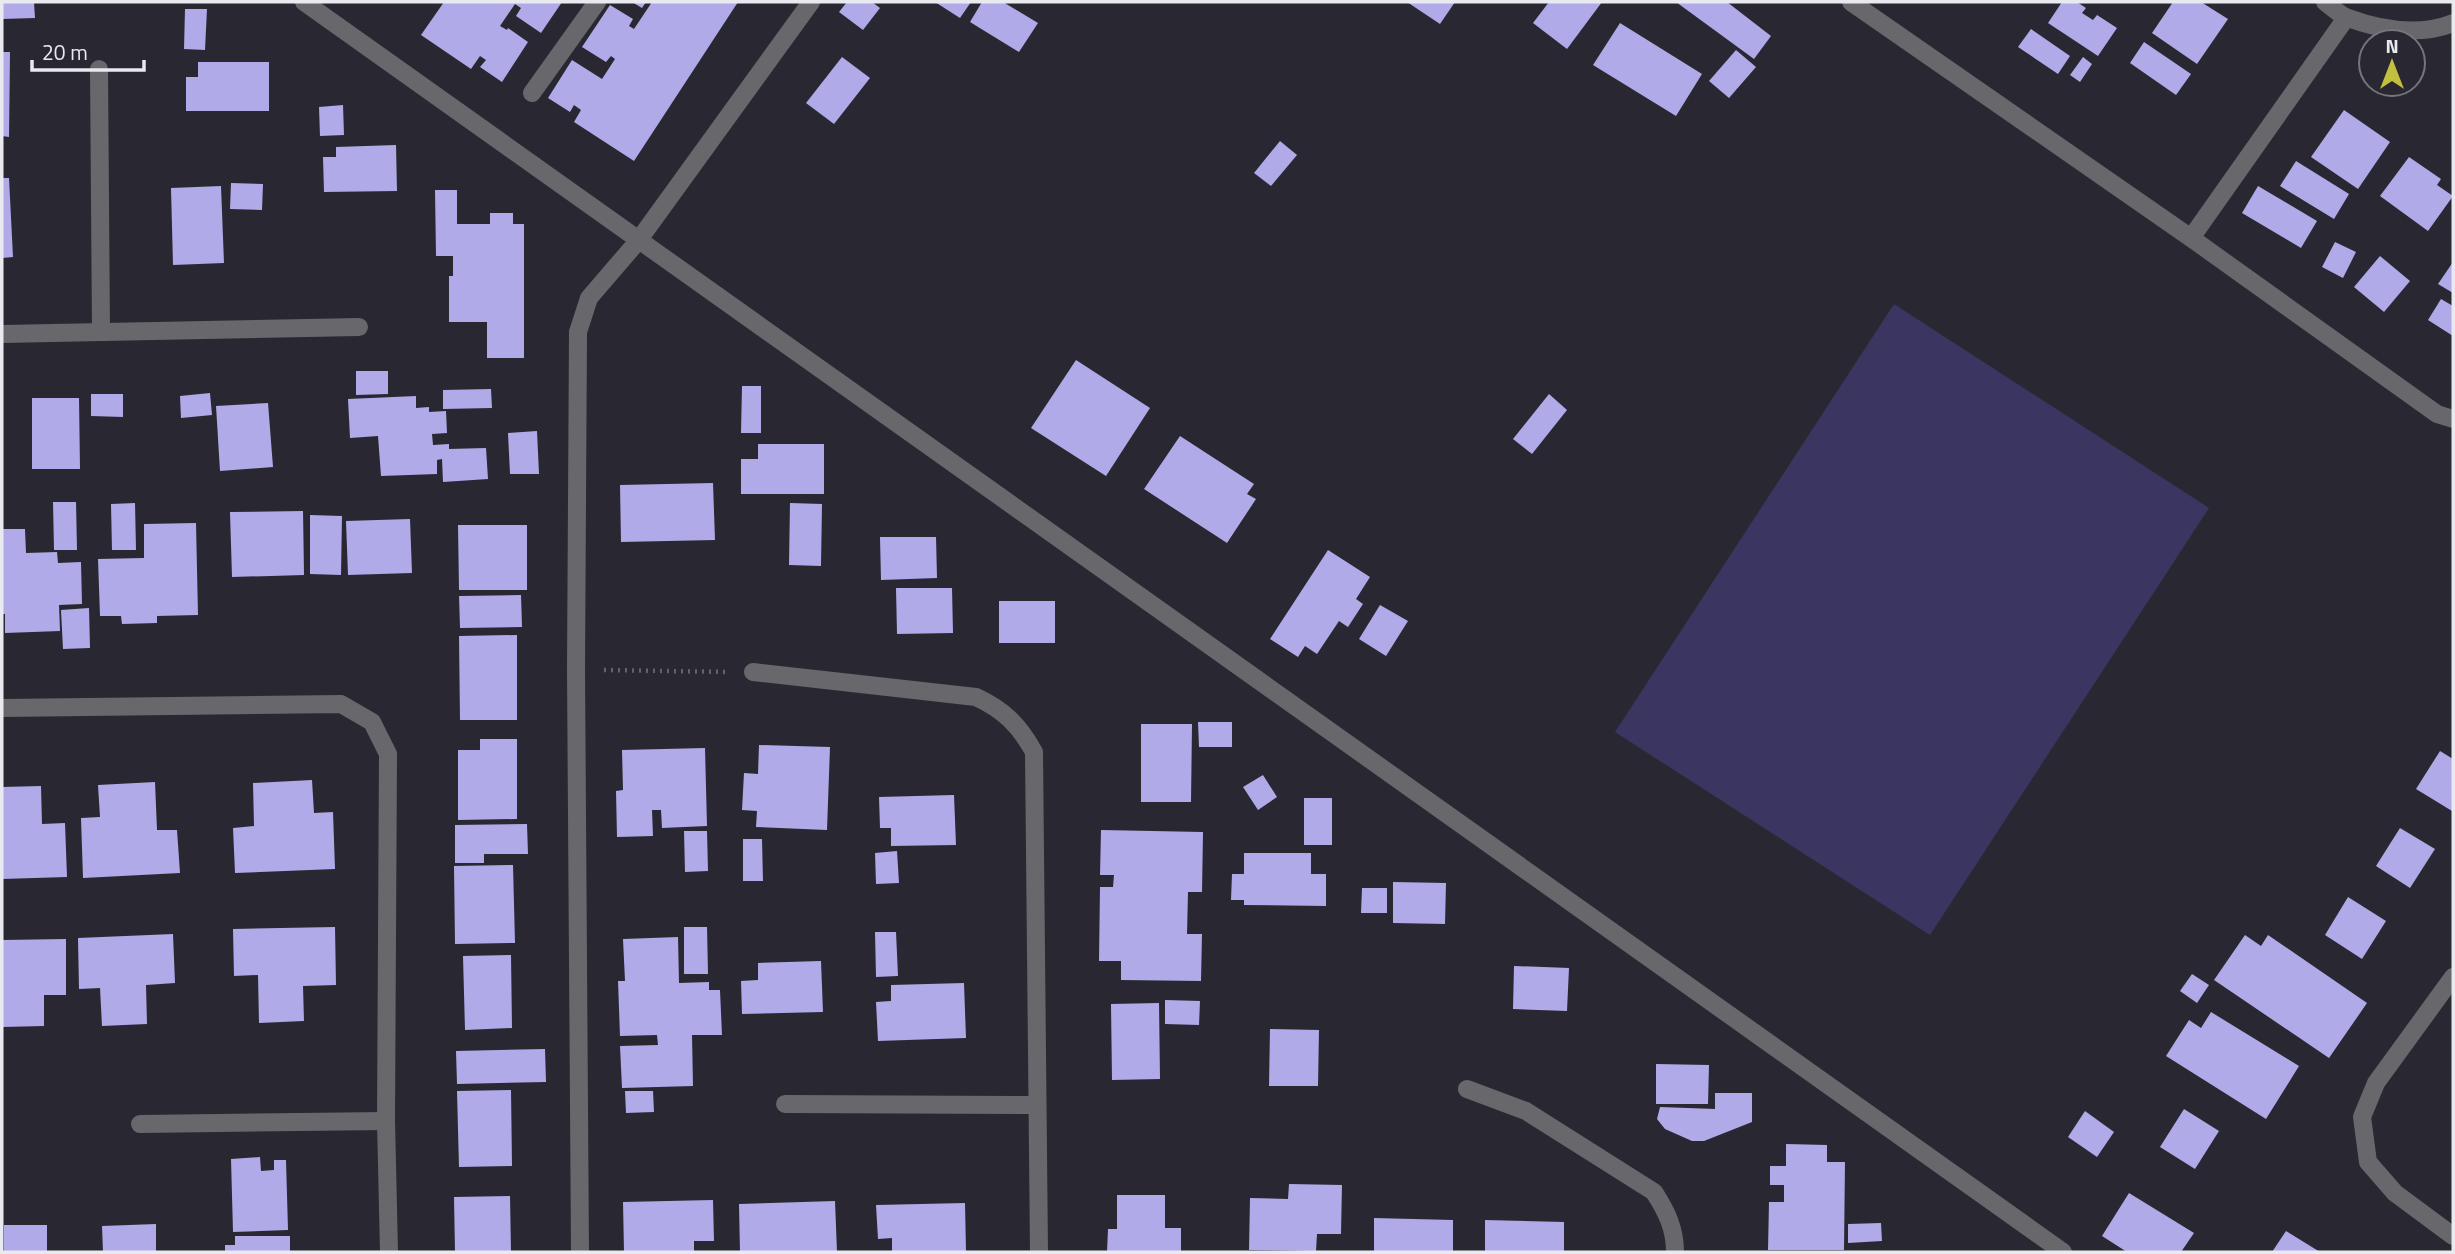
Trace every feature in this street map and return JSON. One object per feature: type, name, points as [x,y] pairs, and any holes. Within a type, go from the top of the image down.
[{"type":"street","points":[[304,2],[2063,1252]]},
{"type":"street","points":[[532,93],[597,2]]},
{"type":"street","points":[[580,1252],[576,670],[578,332],[589,298],[638,241],[811,2]]},
{"type":"street","points":[[1851,2],[2191,238],[2437,414],[2453,418]]},
{"type":"street","points":[[2325,2],[2346,18],[2413,32],[2438,29],[2453,23]]},
{"type":"street","points":[[2191,238],[2346,18]]},
{"type":"street","points":[[99,69],[101,332]]},
{"type":"street","points":[[2,334],[359,327]]},
{"type":"street","points":[[753,672],[976,697],[995,706],[1012,719],[1034,752],[1039,1252]]},
{"type":"street","points":[[2,708],[341,704],[372,722],[388,754],[386,1121],[389,1252]]},
{"type":"street","points":[[2453,977],[2376,1083],[2362,1117],[2368,1162],[2395,1193],[2453,1236]]},
{"type":"street","points":[[1467,1089],[1526,1111],[1654,1192],[1668,1213],[1675,1237],[1675,1252]]},
{"type":"street","points":[[785,1104],[1037,1105]]},
{"type":"street","points":[[140,1124],[386,1121]]},
{"type":"path","points":[[576,670],[753,672]]},
{"type":"shaded area","points":[[1894,304],[2209,508],[1930,935],[1615,732]]},
{"type":"building","points":[[2,2],[34,2],[35,18],[2,19]]},
{"type":"building","points":[[444,2],[562,2],[541,33],[516,16],[521,8],[515,4],[500,26],[507,30],[508,28],[528,42],[502,82],[480,67],[486,60],[480,56],[471,69],[421,35]]},
{"type":"building","points":[[632,2],[646,2],[642,8]]},
{"type":"building","points":[[652,2],[738,2],[634,161],[574,122],[581,110],[574,105],[570,112],[548,98],[572,60],[602,79],[615,59],[611,56],[606,62],[582,47],[610,5],[633,19],[629,26],[634,29]]},
{"type":"building","points":[[847,2],[872,2],[880,8],[863,30],[839,12]]},
{"type":"building","points":[[935,2],[971,2],[960,18]]},
{"type":"building","points":[[982,2],[1003,2],[1038,23],[1019,52],[970,22]]},
{"type":"building","points":[[1407,2],[1455,2],[1440,24]]},
{"type":"building","points":[[1549,2],[1602,2],[1567,49],[1533,23]]},
{"type":"building","points":[[1676,2],[1727,2],[1771,36],[1754,59]]},
{"type":"building","points":[[2062,2],[2077,2],[2086,8],[2082,13],[2093,20],[2097,15],[2117,28],[2098,56],[2048,23]]},
{"type":"building","points":[[2173,2],[2201,2],[2228,19],[2197,64],[2152,33]]},
{"type":"building","points":[[185,9],[207,9],[205,50],[184,49]]},
{"type":"building","points":[[1620,23],[1702,74],[1676,116],[1593,65]]},
{"type":"building","points":[[2031,29],[2070,56],[2058,74],[2018,47]]},
{"type":"building","points":[[2144,42],[2191,74],[2176,95],[2130,63]]},
{"type":"building","points":[[1736,50],[1756,67],[1729,98],[1709,81]]},
{"type":"building","points":[[2,52],[10,52],[9,137],[2,136]]},
{"type":"building","points":[[842,57],[870,78],[834,124],[806,103]]},
{"type":"building","points":[[2083,57],[2092,64],[2080,82],[2070,75]]},
{"type":"building","points":[[198,62],[269,62],[269,111],[186,111],[186,77],[198,77]]},
{"type":"building","points":[[343,105],[344,135],[320,136],[319,107]]},
{"type":"building","points":[[2344,110],[2390,142],[2358,189],[2311,157]]},
{"type":"building","points":[[1280,141],[1297,155],[1271,186],[1254,173]]},
{"type":"building","points":[[396,145],[397,191],[324,192],[323,157],[336,157],[336,147]]},
{"type":"building","points":[[2409,157],[2441,179],[2437,185],[2453,196],[2428,231],[2380,196]]},
{"type":"building","points":[[2296,161],[2349,194],[2334,219],[2280,186]]},
{"type":"building","points":[[2,178],[9,178],[13,257],[2,258]]},
{"type":"building","points":[[231,183],[263,184],[262,210],[230,209]]},
{"type":"building","points":[[221,186],[224,263],[173,265],[171,188]]},
{"type":"building","points":[[2258,186],[2317,221],[2301,248],[2242,213]]},
{"type":"building","points":[[435,190],[457,190],[457,224],[490,224],[490,213],[513,213],[513,224],[524,224],[524,358],[487,358],[487,322],[449,322],[449,276],[453,276],[453,256],[436,256]]},
{"type":"building","points":[[2335,242],[2356,252],[2343,278],[2322,267]]},
{"type":"building","points":[[2380,256],[2410,281],[2384,312],[2354,287]]},
{"type":"building","points":[[2453,262],[2453,293],[2438,284]]},
{"type":"building","points":[[2441,299],[2453,306],[2453,336],[2428,320]]},
{"type":"building","points":[[1076,360],[1150,408],[1106,476],[1031,428]]},
{"type":"building","points":[[356,371],[388,371],[388,394],[356,395]]},
{"type":"building","points":[[742,386],[761,386],[761,433],[741,433]]},
{"type":"building","points":[[491,389],[492,408],[443,409],[443,390]]},
{"type":"building","points":[[210,393],[212,415],[181,418],[180,396]]},
{"type":"building","points":[[91,394],[123,394],[123,417],[91,416]]},
{"type":"building","points":[[1549,394],[1567,410],[1532,454],[1513,439]]},
{"type":"building","points":[[416,396],[416,408],[429,407],[429,412],[446,411],[447,433],[432,434],[433,445],[449,444],[449,449],[486,448],[488,479],[443,482],[442,459],[437,460],[437,474],[381,476],[378,436],[350,438],[348,399]]},
{"type":"building","points":[[32,398],[79,398],[80,469],[32,469]]},
{"type":"building","points":[[268,403],[273,467],[220,471],[216,406]]},
{"type":"building","points":[[537,431],[539,474],[510,474],[508,433]]},
{"type":"building","points":[[1180,436],[1254,484],[1247,494],[1256,499],[1227,543],[1144,489]]},
{"type":"building","points":[[758,444],[824,444],[824,494],[741,494],[741,459],[758,459]]},
{"type":"building","points":[[713,483],[715,540],[621,542],[620,485]]},
{"type":"building","points":[[53,502],[76,502],[77,550],[54,550]]},
{"type":"building","points":[[135,503],[136,550],[112,550],[111,504]]},
{"type":"building","points":[[790,503],[822,504],[821,566],[789,565]]},
{"type":"building","points":[[303,511],[304,575],[232,577],[230,512]]},
{"type":"building","points":[[310,515],[342,516],[341,575],[310,574]]},
{"type":"building","points":[[410,519],[412,573],[348,575],[346,521]]},
{"type":"building","points":[[196,523],[198,615],[157,616],[157,623],[122,624],[121,616],[100,616],[98,559],[144,558],[144,524]]},
{"type":"building","points":[[458,525],[527,525],[527,590],[459,590]]},
{"type":"building","points":[[2,529],[25,529],[26,553],[57,552],[58,563],[81,562],[82,604],[59,605],[60,631],[5,633],[5,614],[2,614]]},
{"type":"building","points":[[880,537],[936,537],[937,578],[881,580]]},
{"type":"building","points":[[1328,550],[1370,577],[1356,599],[1363,604],[1348,627],[1339,621],[1317,654],[1305,646],[1298,657],[1270,639]]},
{"type":"building","points":[[896,588],[952,588],[953,633],[897,634]]},
{"type":"building","points":[[521,595],[522,627],[460,628],[459,596]]},
{"type":"building","points":[[999,601],[1055,601],[1055,643],[999,643]]},
{"type":"building","points":[[1380,605],[1408,621],[1386,656],[1359,639]]},
{"type":"building","points":[[89,608],[90,648],[63,649],[61,610]]},
{"type":"building","points":[[517,635],[517,720],[460,720],[459,636]]},
{"type":"building","points":[[1198,722],[1232,722],[1232,747],[1199,747]]},
{"type":"building","points":[[1141,724],[1192,724],[1191,802],[1141,802]]},
{"type":"building","points":[[480,739],[517,739],[517,819],[458,820],[458,750],[480,750]]},
{"type":"building","points":[[759,745],[830,747],[827,830],[756,827],[757,811],[742,810],[744,773],[758,774]]},
{"type":"building","points":[[705,748],[707,826],[662,828],[661,810],[652,810],[653,836],[617,837],[616,791],[623,790],[622,750]]},
{"type":"building","points":[[2440,751],[2453,759],[2452,811],[2416,789]]},
{"type":"building","points":[[1263,775],[1277,797],[1258,810],[1243,787]]},
{"type":"building","points":[[312,780],[314,813],[333,812],[335,869],[235,873],[233,828],[254,826],[253,783]]},
{"type":"building","points":[[155,782],[157,830],[177,830],[180,873],[83,878],[81,818],[100,817],[98,785]]},
{"type":"building","points":[[41,786],[42,824],[65,823],[67,877],[2,879],[2,787]]},
{"type":"building","points":[[954,795],[956,845],[891,846],[891,828],[880,828],[879,797]]},
{"type":"building","points":[[1304,798],[1332,798],[1332,845],[1304,845]]},
{"type":"building","points":[[527,824],[528,854],[484,854],[484,863],[455,863],[455,825]]},
{"type":"building","points":[[2400,828],[2435,849],[2410,888],[2376,866]]},
{"type":"building","points":[[1101,830],[1203,832],[1202,892],[1188,892],[1187,934],[1202,934],[1201,981],[1121,980],[1121,961],[1099,961],[1100,887],[1113,887],[1114,875],[1100,875]]},
{"type":"building","points":[[684,831],[707,831],[708,871],[685,872]]},
{"type":"building","points":[[743,839],[762,839],[763,881],[743,881]]},
{"type":"building","points":[[897,851],[899,883],[876,884],[875,853]]},
{"type":"building","points":[[1244,853],[1311,853],[1311,874],[1326,874],[1326,906],[1244,905],[1244,900],[1231,900],[1232,874],[1244,874]]},
{"type":"building","points":[[513,865],[515,943],[455,944],[454,866]]},
{"type":"building","points":[[1393,882],[1446,883],[1445,924],[1393,923]]},
{"type":"building","points":[[1362,888],[1387,888],[1387,913],[1361,913]]},
{"type":"building","points":[[2348,897],[2386,921],[2362,959],[2325,935]]},
{"type":"building","points":[[335,927],[336,985],[303,986],[304,1021],[259,1023],[258,975],[234,976],[233,929]]},
{"type":"building","points":[[684,927],[707,927],[708,974],[684,974]]},
{"type":"building","points":[[875,932],[896,932],[898,976],[876,977]]},
{"type":"building","points":[[173,934],[175,983],[146,985],[147,1024],[102,1026],[100,988],[79,989],[78,938]]},
{"type":"building","points":[[2245,935],[2261,946],[2268,935],[2367,1003],[2329,1058],[2214,980]]},
{"type":"building","points":[[678,937],[679,983],[709,982],[709,990],[720,990],[722,1035],[692,1035],[693,1086],[622,1088],[620,1046],[658,1045],[657,1035],[620,1036],[618,981],[625,981],[623,939]]},
{"type":"building","points":[[66,939],[66,995],[44,995],[44,1026],[2,1027],[2,940]]},
{"type":"building","points":[[511,955],[512,1028],[465,1030],[463,956]]},
{"type":"building","points":[[821,961],[823,1012],[742,1014],[741,981],[758,980],[758,963]]},
{"type":"building","points":[[1514,966],[1569,968],[1567,1011],[1513,1009]]},
{"type":"building","points":[[2192,974],[2209,985],[2197,1003],[2180,991]]},
{"type":"building","points":[[964,983],[966,1038],[878,1041],[876,1002],[891,1001],[891,985]]},
{"type":"building","points":[[1165,1000],[1200,1001],[1199,1025],[1165,1024]]},
{"type":"building","points":[[1159,1003],[1160,1079],[1112,1080],[1111,1004]]},
{"type":"building","points":[[2211,1012],[2299,1066],[2266,1119],[2166,1056],[2189,1020],[2201,1028]]},
{"type":"building","points":[[1270,1029],[1319,1030],[1318,1086],[1269,1086]]},
{"type":"building","points":[[545,1049],[546,1082],[457,1084],[456,1051]]},
{"type":"building","points":[[1656,1064],[1709,1065],[1708,1104],[1656,1104]]},
{"type":"building","points":[[511,1090],[512,1166],[459,1167],[457,1091]]},
{"type":"building","points":[[625,1091],[653,1091],[654,1112],[626,1113]]},
{"type":"building","points":[[1715,1093],[1752,1093],[1752,1122],[1704,1141],[1692,1141],[1665,1129],[1657,1119],[1660,1107],[1715,1109]]},
{"type":"building","points":[[2184,1109],[2219,1131],[2195,1169],[2160,1147]]},
{"type":"building","points":[[2085,1111],[2114,1132],[2097,1157],[2068,1137]]},
{"type":"building","points":[[1786,1144],[1827,1145],[1827,1162],[1845,1162],[1844,1250],[1768,1250],[1769,1202],[1784,1202],[1784,1185],[1770,1185],[1770,1166],[1786,1166]]},
{"type":"building","points":[[260,1157],[261,1171],[274,1170],[274,1160],[286,1160],[288,1230],[233,1232],[231,1159]]},
{"type":"building","points":[[1289,1184],[1342,1185],[1341,1234],[1317,1234],[1316,1251],[1249,1250],[1250,1198],[1288,1199]]},
{"type":"building","points":[[2129,1193],[2194,1233],[2181,1252],[2127,1252],[2102,1236]]},
{"type":"building","points":[[1117,1195],[1165,1195],[1165,1228],[1181,1228],[1181,1252],[1107,1252],[1108,1229],[1117,1229]]},
{"type":"building","points":[[510,1196],[511,1252],[455,1252],[454,1197]]},
{"type":"building","points":[[713,1200],[714,1241],[694,1241],[694,1252],[624,1252],[623,1202]]},
{"type":"building","points":[[835,1201],[837,1252],[740,1252],[739,1204]]},
{"type":"building","points":[[965,1203],[966,1252],[892,1252],[892,1238],[878,1239],[876,1205]]},
{"type":"building","points":[[1374,1218],[1453,1220],[1453,1252],[1374,1252]]},
{"type":"building","points":[[1485,1220],[1564,1222],[1564,1252],[1485,1252]]},
{"type":"building","points":[[1881,1223],[1882,1241],[1848,1243],[1848,1224]]},
{"type":"building","points":[[156,1224],[156,1252],[103,1252],[102,1226]]},
{"type":"building","points":[[4,1225],[47,1225],[47,1252],[4,1252]]},
{"type":"building","points":[[2286,1231],[2320,1252],[2272,1252]]},
{"type":"building","points":[[235,1236],[290,1236],[290,1252],[225,1252],[225,1245],[235,1245]]}]
